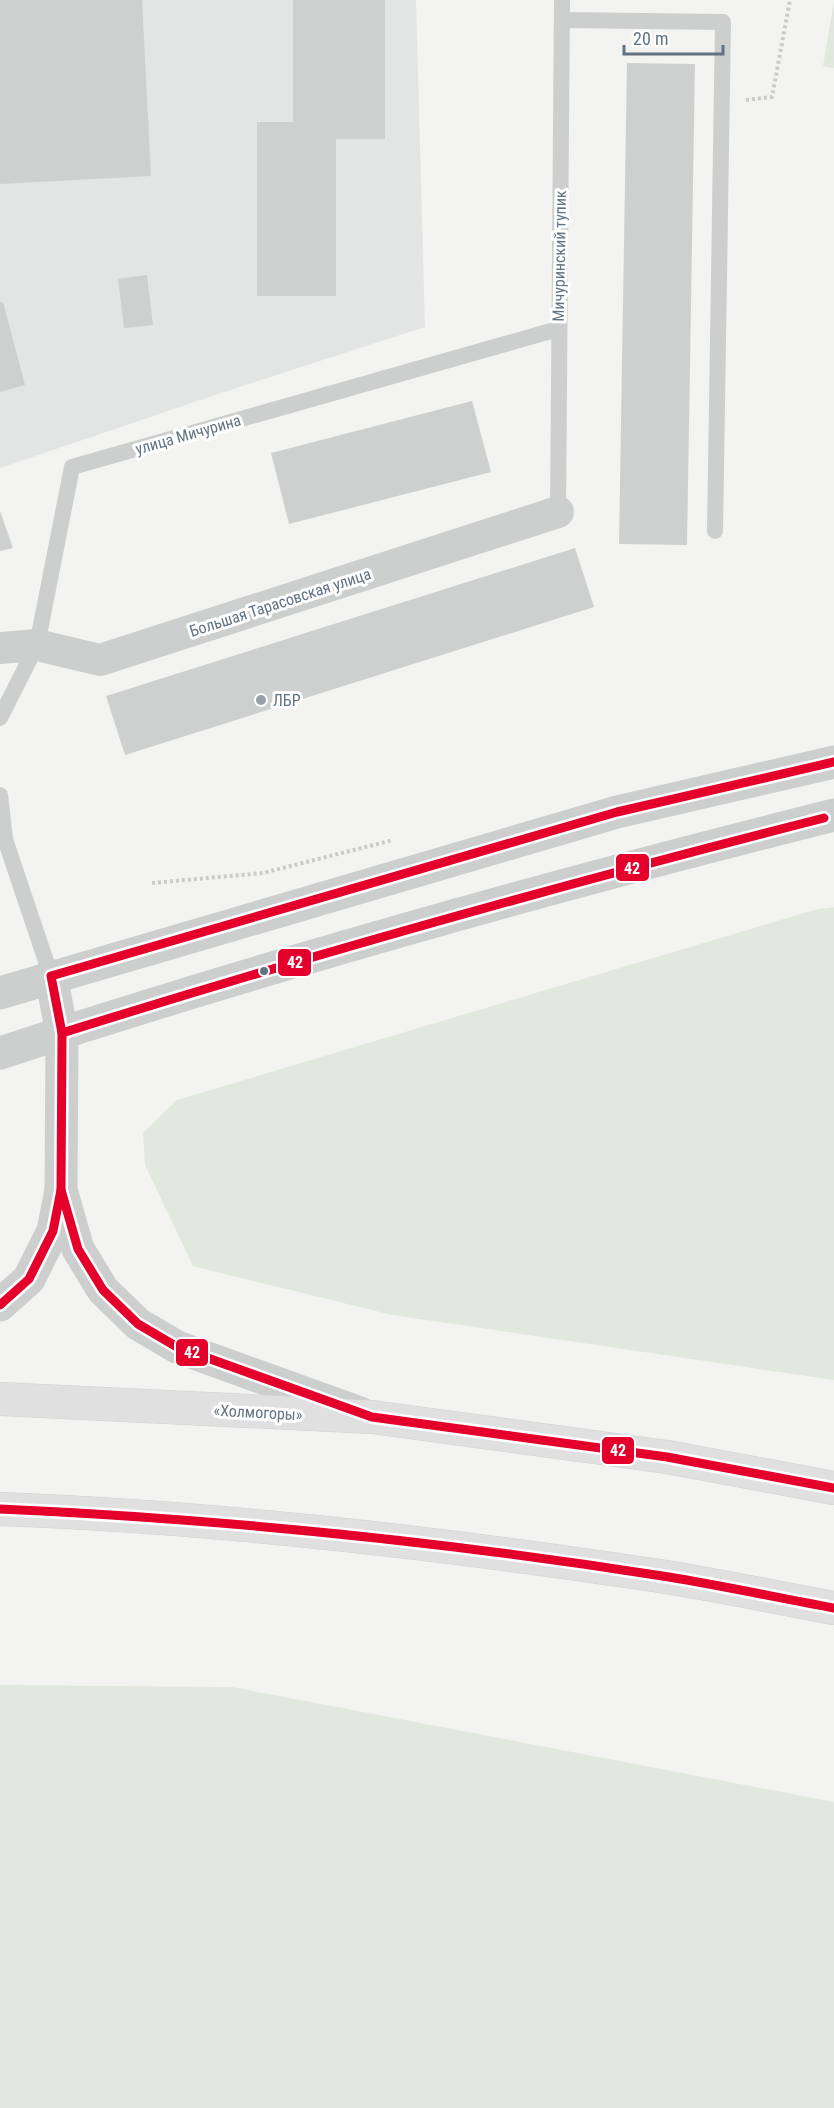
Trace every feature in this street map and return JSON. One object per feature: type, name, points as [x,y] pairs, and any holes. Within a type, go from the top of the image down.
[{"type":"highway","name":"«Холмогоры»","points":[[0,1399],[372,1417],[667,1457],[834,1488]]},
{"type":"highway","points":[[0,1509],[70,1511],[360,1535],[648,1574],[834,1608]]},
{"type":"street","name":"Большая Тарасовская улица","points":[[0,648],[37,645],[100,660],[558,512]]},
{"type":"street","points":[[0,993],[51,976],[617,812],[834,762]]},
{"type":"street","points":[[0,1053],[201,989],[623,868],[834,815]]},
{"type":"street","points":[[0,1305],[29,1279],[53,1231],[61,1190],[62,1033],[51,976]]},
{"type":"street","points":[[61,1190],[78,1249],[103,1290],[138,1324],[177,1347],[372,1417]]},
{"type":"lane","name":"Мичуринский тупик","points":[[558,512],[562,0]]},
{"type":"lane","points":[[562,20],[723,22],[715,531]]},
{"type":"lane","name":"улица Мичурина","points":[[0,718],[37,645],[72,467],[558,329]]},
{"type":"lane","points":[[0,795],[5,839],[51,976]]},
{"type":"path","points":[[722,103],[772,97],[790,0]]},
{"type":"path","points":[[152,884],[263,873],[398,839]]},
{"type":"shaded area","points":[[0,0],[416,0],[425,327],[0,468]]},
{"type":"shaded area","points":[[834,1],[834,68],[823,66]]},
{"type":"shaded area","points":[[834,907],[834,1380],[392,1315],[193,1266],[145,1165],[143,1133],[177,1100],[814,910]]},
{"type":"shaded area","points":[[0,1685],[232,1687],[834,1802],[834,2108],[0,2108]]},
{"type":"building","points":[[0,0],[142,0],[151,176],[0,184]]},
{"type":"building","points":[[293,0],[385,0],[385,139],[336,139],[336,296],[257,296],[257,122],[293,122]]},
{"type":"building","points":[[627,63],[695,64],[687,545],[619,544]]},
{"type":"building","points":[[147,275],[153,325],[124,328],[118,279]]},
{"type":"building","points":[[0,302],[3,302],[25,385],[0,392]]},
{"type":"building","points":[[472,401],[491,472],[289,524],[271,453]]},
{"type":"building","points":[[0,511],[13,548],[0,551]]},
{"type":"building","points":[[575,548],[594,607],[125,755],[106,696]]},
{"type":"transit line","name":"42","points":[[0,1305],[29,1279],[53,1231],[61,1190],[62,1033],[51,976],[617,812],[834,762]]},
{"type":"transit line","name":"42","points":[[62,1033],[442,920],[824,818]]},
{"type":"transit line","name":"42","points":[[61,1190],[78,1249],[103,1290],[138,1324],[177,1347],[372,1417],[667,1457],[834,1488]]},
{"type":"transit line","name":"42","points":[[0,1509],[168,1519],[419,1543],[586,1564],[710,1584],[834,1608]]},
{"type":"place","name":"ЛБР","points":[[261,700]]}]
